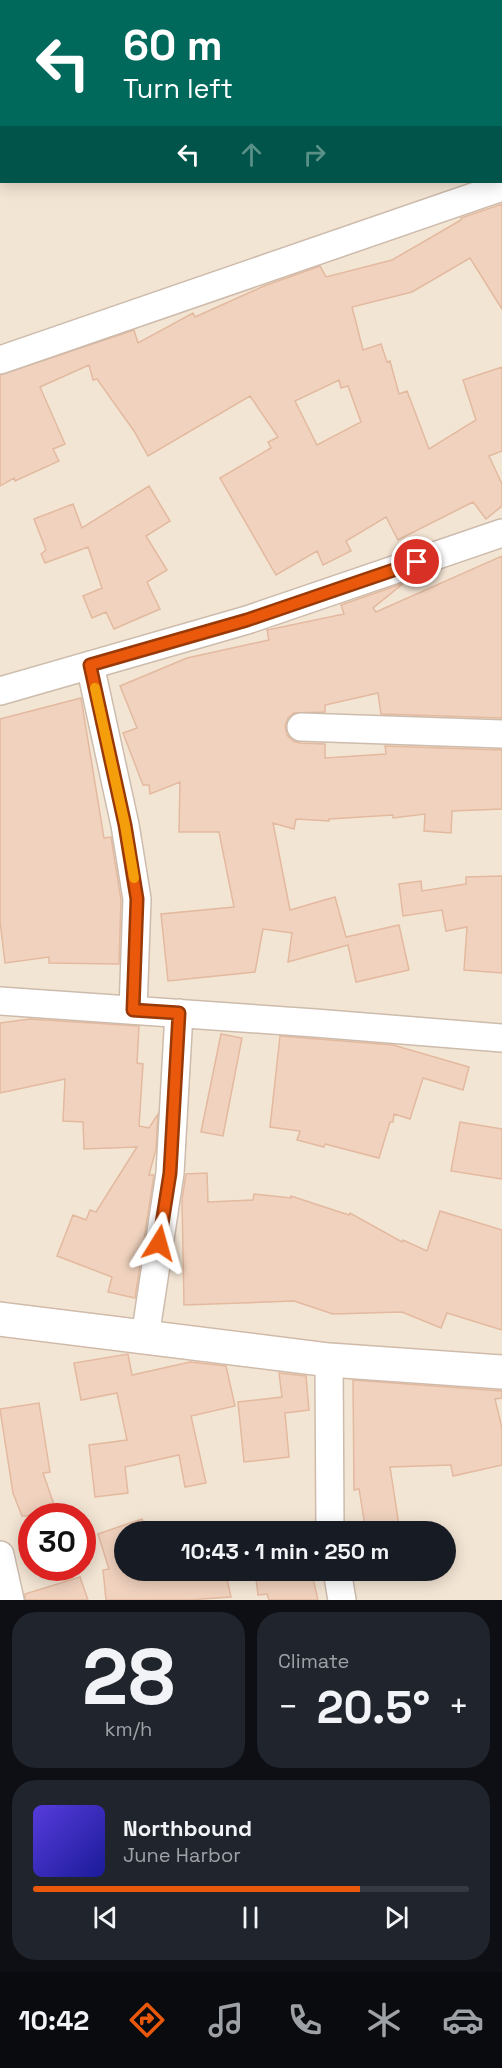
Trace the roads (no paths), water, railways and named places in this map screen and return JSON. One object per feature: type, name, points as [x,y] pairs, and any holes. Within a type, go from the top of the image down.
[{"type":"main road","points":[[0,1319],[329,1360],[502,1372]]},
{"type":"street","points":[[0,360],[502,187]]},
{"type":"street","points":[[0,691],[247,620],[502,533]]},
{"type":"street","points":[[90,665],[125,825],[137,899],[133,1010]]},
{"type":"street","points":[[301,727],[502,734]]},
{"type":"street","points":[[0,1001],[502,1038]]},
{"type":"street","points":[[145,1337],[170,1173],[179,1013]]},
{"type":"street","points":[[329,1360],[330,1521]]},
{"type":"street","points":[[0,1555],[10,1600]]},
{"type":"street","points":[[339,1581],[342,1600]]}]
